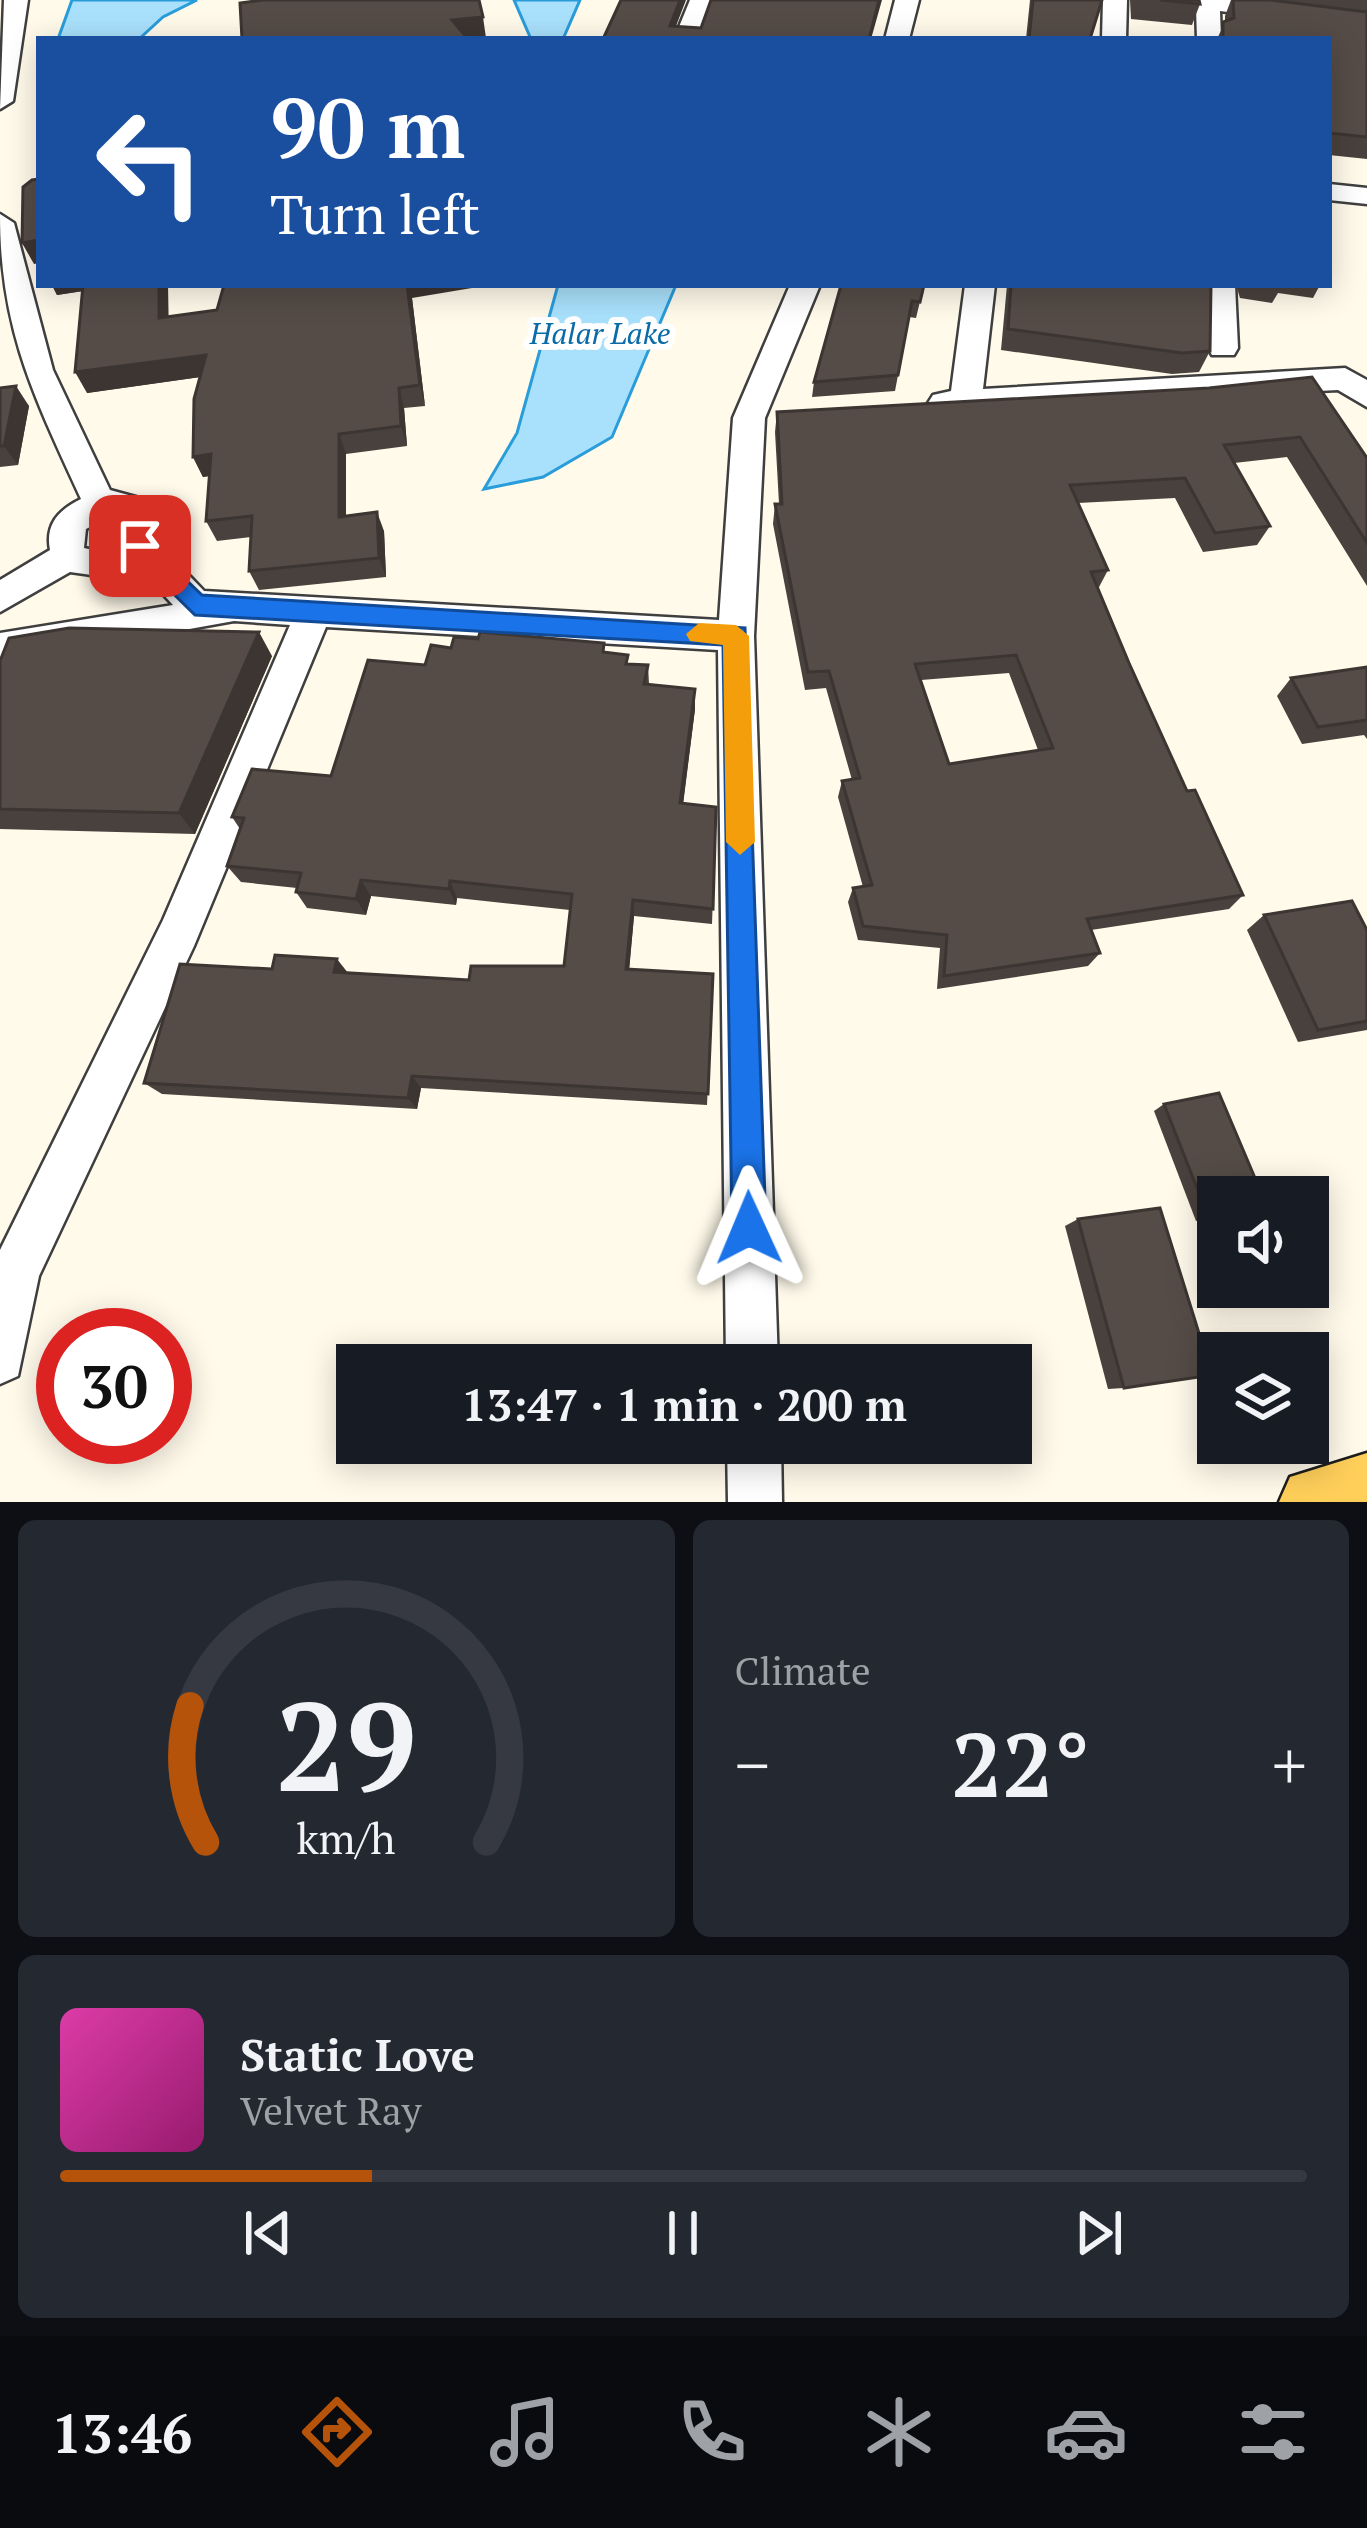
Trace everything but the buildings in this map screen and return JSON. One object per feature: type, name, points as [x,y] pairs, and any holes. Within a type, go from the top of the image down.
[{"type":"main road","points":[[1315,1502],[1367,1489]]},
{"type":"street","points":[[0,101],[16,0]]},
{"type":"street","points":[[687,36],[702,0]]},
{"type":"street","points":[[898,36],[907,0]]},
{"type":"street","points":[[1114,36],[1115,0]]},
{"type":"street","points":[[1208,36],[1197,1],[1367,23]]},
{"type":"street","points":[[1332,192],[1367,196]]},
{"type":"street","points":[[6,207],[6,270],[37,370],[100,504]]},
{"type":"street","points":[[752,1344],[736,636],[749,418],[804,288]]},
{"type":"street","points":[[966,401],[980,288]]},
{"type":"street","points":[[1220,288],[1223,348]]},
{"type":"street","points":[[905,407],[1345,379],[1367,396]]},
{"type":"street","points":[[749,418],[795,416]]},
{"type":"street","points":[[100,504],[131,505],[142,511],[147,533],[140,546],[111,563],[94,566],[68,556],[64,533],[71,521],[100,504]]},
{"type":"street","points":[[140,546],[195,605],[736,636]]},
{"type":"street","points":[[0,598],[68,556]]},
{"type":"street","points":[[0,648],[239,608]]},
{"type":"street","points":[[0,1358],[15,1273],[179,932],[314,612]]},
{"type":"street","points":[[754,1464],[755,1502]]},
{"type":"water","points":[[72,0],[197,0],[163,17],[142,36],[59,36]]},
{"type":"water","points":[[514,0],[580,0],[564,36],[530,36]]},
{"type":"water","name":"Halar Lake","points":[[557,288],[675,288],[612,437],[543,477],[484,489],[517,433]]},
{"type":"slow traffic","points":[[699,634],[736,636],[740,842]]},
{"type":"route","points":[[140,546],[195,605],[736,636],[749,1228]]}]
